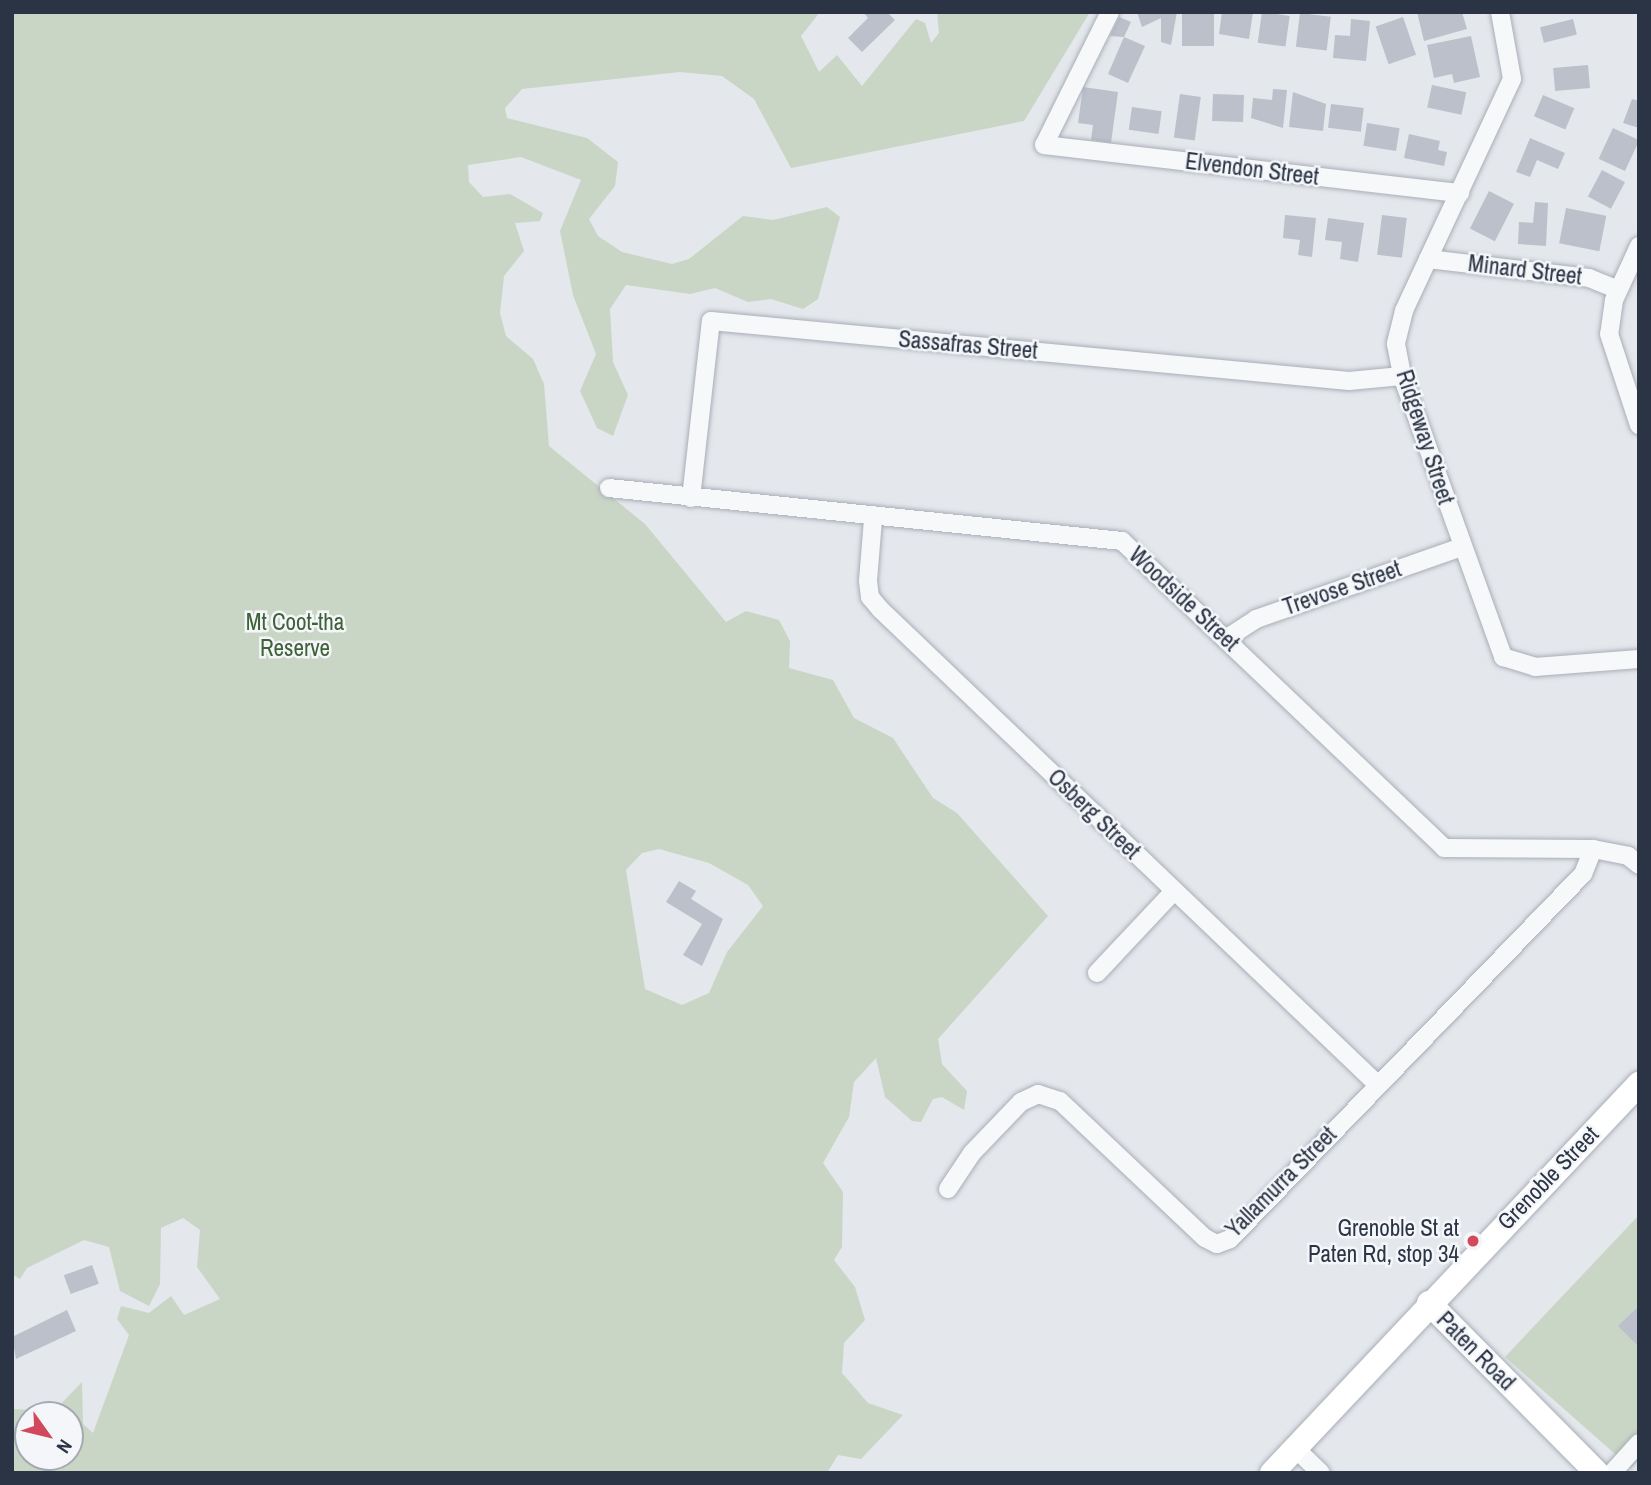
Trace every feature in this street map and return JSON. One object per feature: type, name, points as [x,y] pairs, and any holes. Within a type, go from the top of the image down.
[{"type":"street","name":"Elvendon Street","points":[[1110,12],[1044,145],[1460,193]]},
{"type":"street","name":"Ridgeway Street","points":[[1500,12],[1512,79],[1429,259],[1396,344],[1402,376],[1503,657],[1535,667],[1639,659]]},
{"type":"street","points":[[1639,246],[1618,290],[1609,334],[1639,425]]},
{"type":"street","name":"Minard Street","points":[[1429,259],[1589,278],[1618,290]]},
{"type":"street","name":"Sassafras Street","points":[[691,498],[711,321],[1349,382],[1402,376]]},
{"type":"street","name":"Woodside Street","points":[[609,488],[873,519],[1122,541],[1227,638],[1444,848],[1593,849],[1628,856],[1639,865]]},
{"type":"street","name":"Osberg Street","points":[[873,519],[870,597],[1377,1084]]},
{"type":"street","name":"Trevose Street","points":[[1227,638],[1256,619],[1462,547]]},
{"type":"street","name":"Yallamurra Street","points":[[948,1189],[972,1153],[1021,1102],[1038,1094],[1060,1101],[1217,1244],[1230,1239],[1583,874],[1593,849]]},
{"type":"street","points":[[1097,973],[1174,891]]},
{"type":"street","name":"Grenoble Street","points":[[1429,1303],[1639,1084]]},
{"type":"street","name":"Paten Road","points":[[1272,1473],[1429,1303],[1597,1473]]},
{"type":"street","points":[[1612,1473],[1639,1443]]},
{"type":"street","points":[[1295,1448],[1321,1473]]},
{"type":"green space","name":"Mt Coot-tha Reserve","points":[[12,12],[820,12],[801,36],[819,72],[837,55],[862,86],[916,19],[925,23],[931,43],[939,33],[937,12],[1090,12],[1024,121],[791,168],[754,99],[722,76],[680,72],[522,89],[505,108],[507,118],[587,138],[618,162],[615,186],[589,219],[598,236],[622,252],[672,264],[689,259],[743,216],[773,220],[827,207],[840,217],[818,299],[803,309],[771,299],[748,302],[715,288],[690,294],[626,285],[610,309],[613,362],[628,395],[613,436],[597,428],[580,391],[596,354],[573,295],[560,231],[581,180],[521,157],[468,165],[469,182],[483,197],[510,194],[543,213],[540,221],[515,223],[524,251],[504,276],[500,313],[506,336],[533,359],[544,384],[549,446],[645,524],[726,622],[746,611],[779,620],[790,641],[789,668],[833,680],[854,718],[893,738],[933,798],[957,813],[1048,916],[938,1039],[942,1064],[967,1091],[964,1110],[942,1097],[933,1099],[921,1122],[912,1121],[885,1097],[876,1058],[854,1082],[849,1117],[823,1163],[843,1192],[842,1247],[834,1260],[855,1287],[865,1320],[844,1343],[842,1373],[868,1403],[903,1415],[861,1459],[838,1455],[827,1473],[12,1473],[12,1409],[14,1471],[84,1471],[84,1425],[93,1433],[129,1335],[117,1319],[121,1306],[149,1313],[171,1296],[184,1315],[220,1299],[197,1267],[200,1230],[183,1218],[161,1228],[160,1284],[149,1306],[120,1291],[109,1247],[84,1240],[27,1268],[20,1279],[12,1274]],"holes":[[[659,849],[709,863],[748,885],[763,906],[727,952],[709,993],[682,1005],[645,989],[626,870],[642,853]]]},
{"type":"green space","points":[[1639,1215],[1639,1460],[1631,1468],[1505,1357]]},
{"type":"green space","points":[[82,1382],[82,1401],[64,1401]]},
{"type":"building","points":[[863,12],[887,12],[895,20],[862,52],[848,38],[868,18]]},
{"type":"building","points":[[1137,12],[1177,12],[1171,45],[1161,42],[1161,18],[1142,27]]},
{"type":"building","points":[[1182,12],[1214,12],[1214,46],[1182,46]]},
{"type":"building","points":[[1222,12],[1253,12],[1249,39],[1219,34]]},
{"type":"building","points":[[1262,12],[1290,16],[1285,47],[1258,43]]},
{"type":"building","points":[[1417,12],[1462,12],[1467,29],[1424,41]]},
{"type":"building","points":[[1300,13],[1331,17],[1327,51],[1296,47]]},
{"type":"building","points":[[1119,17],[1131,22],[1124,37],[1110,36]]},
{"type":"building","points":[[1403,17],[1416,55],[1389,64],[1376,26]]},
{"type":"building","points":[[1351,19],[1370,21],[1366,61],[1333,58],[1335,35],[1350,36]]},
{"type":"building","points":[[1573,19],[1577,35],[1544,43],[1540,27]]},
{"type":"building","points":[[1471,36],[1480,77],[1454,83],[1452,74],[1434,78],[1427,45]]},
{"type":"building","points":[[1124,37],[1145,46],[1128,83],[1108,74]]},
{"type":"building","points":[[1588,65],[1590,88],[1555,91],[1553,68]]},
{"type":"building","points":[[1432,85],[1466,92],[1461,115],[1427,107]]},
{"type":"building","points":[[1083,87],[1118,92],[1111,143],[1091,140],[1093,125],[1078,123]]},
{"type":"building","points":[[1273,89],[1287,90],[1283,128],[1251,118],[1253,98],[1272,100]]},
{"type":"building","points":[[1293,92],[1326,104],[1323,131],[1289,127]]},
{"type":"building","points":[[1180,94],[1201,97],[1195,140],[1174,138]]},
{"type":"building","points":[[1213,94],[1244,95],[1243,122],[1212,121]]},
{"type":"building","points":[[1543,95],[1574,108],[1565,129],[1534,116]]},
{"type":"building","points":[[1632,99],[1639,101],[1639,128],[1623,123]]},
{"type":"building","points":[[1331,104],[1364,108],[1361,132],[1328,128]]},
{"type":"building","points":[[1132,107],[1162,111],[1159,134],[1129,130]]},
{"type":"building","points":[[1367,123],[1400,128],[1396,151],[1363,146]]},
{"type":"building","points":[[1613,128],[1639,140],[1625,171],[1599,159]]},
{"type":"building","points":[[1409,134],[1440,141],[1438,150],[1447,152],[1444,166],[1404,158]]},
{"type":"building","points":[[1530,138],[1565,153],[1558,169],[1537,160],[1530,177],[1516,172]]},
{"type":"building","points":[[1602,170],[1625,182],[1611,209],[1588,196]]},
{"type":"building","points":[[1489,191],[1514,204],[1495,241],[1470,228]]},
{"type":"building","points":[[1535,202],[1548,203],[1546,246],[1518,244],[1519,222],[1533,223]]},
{"type":"building","points":[[1566,208],[1606,216],[1599,251],[1559,243]]},
{"type":"building","points":[[1285,215],[1316,218],[1312,257],[1298,255],[1300,240],[1283,238]]},
{"type":"building","points":[[1382,215],[1407,218],[1402,258],[1377,255]]},
{"type":"building","points":[[1328,218],[1364,223],[1358,262],[1340,259],[1342,242],[1325,240]]},
{"type":"building","points":[[679,881],[696,891],[691,899],[723,919],[702,966],[683,955],[702,924],[666,902]]},
{"type":"building","points":[[92,1265],[99,1284],[71,1294],[64,1275]]},
{"type":"building","points":[[1639,1306],[1639,1343],[1637,1345],[1618,1326]]},
{"type":"building","points":[[67,1310],[76,1331],[16,1359],[12,1337]]},
{"type":"place","name":"Grenoble St at Paten Rd, stop 34","points":[[1473,1241]]}]
